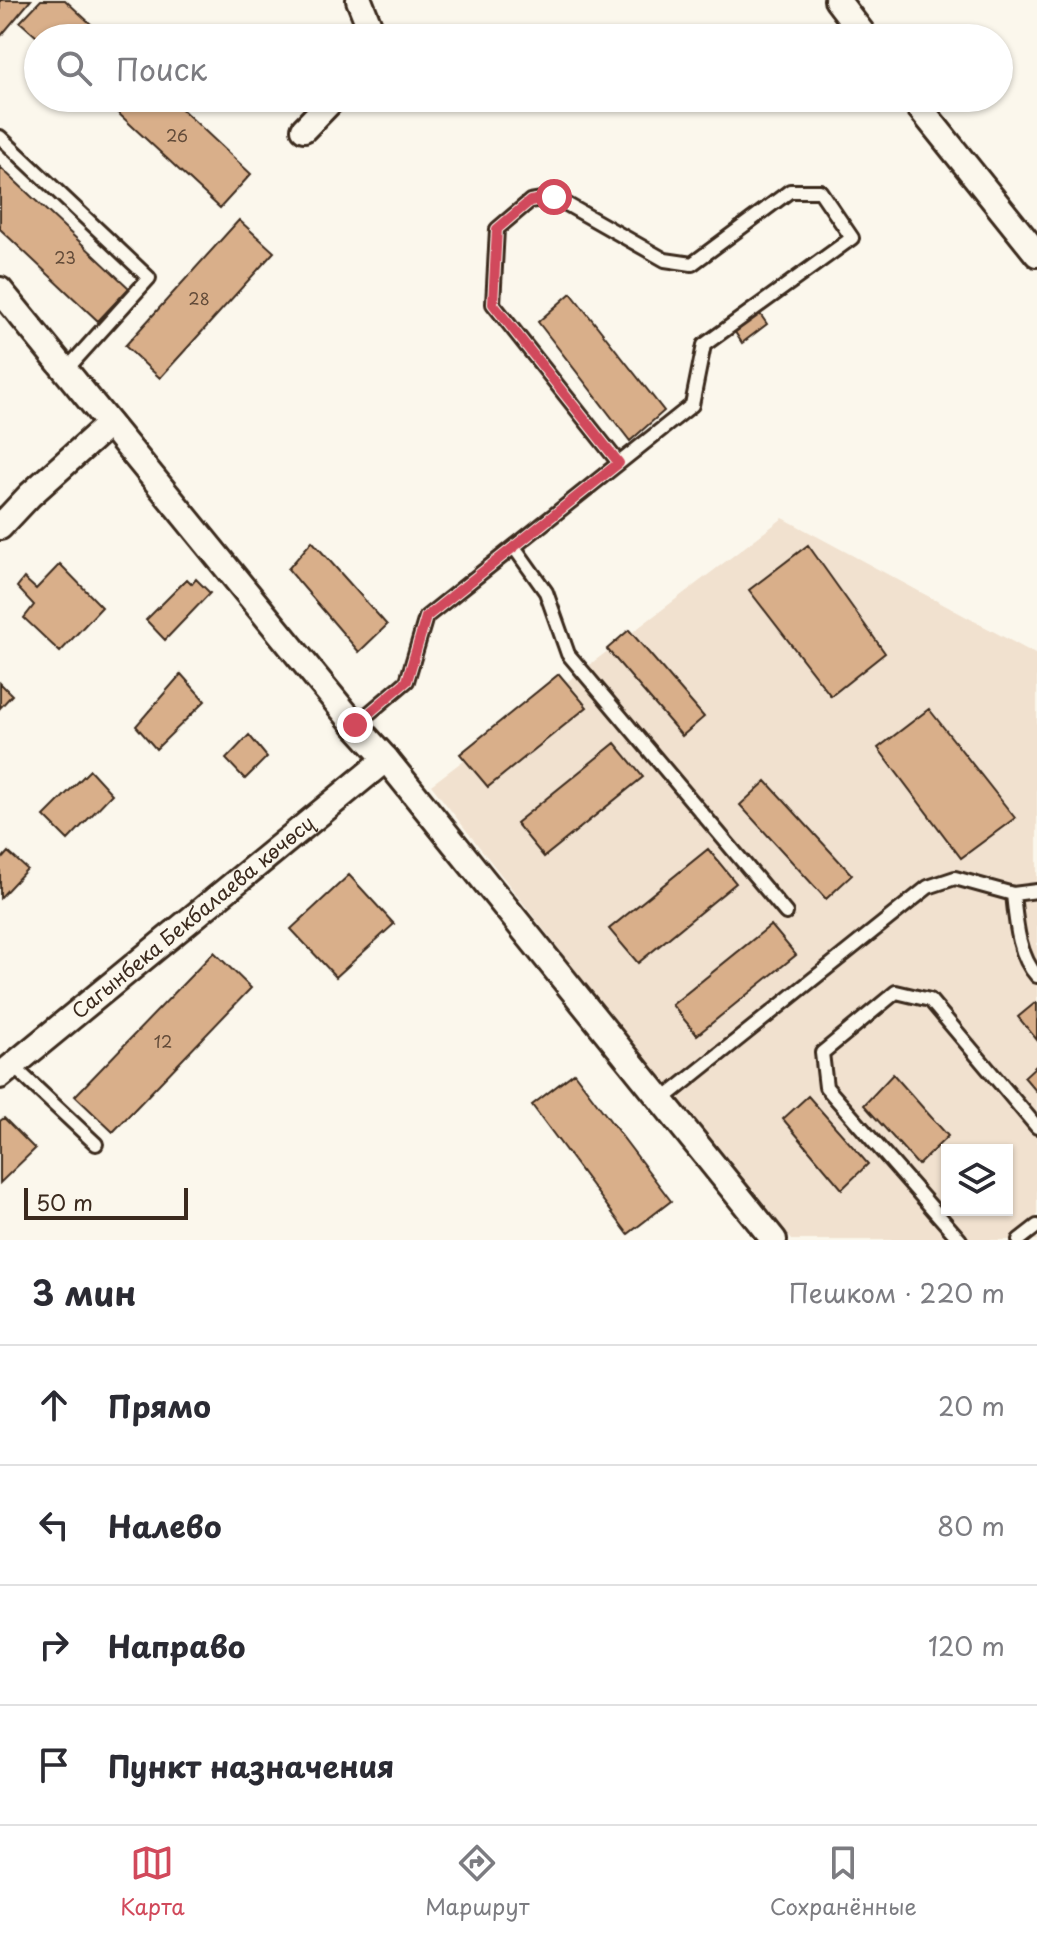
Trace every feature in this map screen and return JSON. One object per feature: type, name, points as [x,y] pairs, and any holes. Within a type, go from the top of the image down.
[{"type":"street","points":[[359,0],[368,24]]},
{"type":"street","points":[[837,0],[855,24]]},
{"type":"street","points":[[304,129],[320,112]]},
{"type":"street","points":[[923,112],[1037,254]]},
{"type":"street","points":[[0,290],[386,759],[774,1240]]},
{"type":"street","points":[[0,527],[30,495],[109,424]]},
{"type":"street","name":"Сагынбека Бекбалаева көчөсү","points":[[6,1071],[386,759]]},
{"type":"lane","points":[[0,137],[149,278],[66,370]]},
{"type":"lane","points":[[355,725],[407,681],[426,617],[692,405],[704,345],[852,238],[820,191],[790,191],[692,264],[665,260],[554,197],[530,201],[497,229],[493,304],[619,463]]},
{"type":"lane","points":[[514,547],[546,592],[568,654],[786,913]]},
{"type":"lane","points":[[661,1101],[928,887],[955,878],[1013,894],[1037,891]]},
{"type":"lane","points":[[1013,894],[1018,936],[1029,967],[1037,976]]},
{"type":"lane","points":[[954,1237],[826,1087],[822,1053],[896,992],[930,1000],[1037,1127]]},
{"type":"lane","points":[[6,1071],[96,1144]]},
{"type":"lane","points":[[1019,1240],[1037,1226]]},
{"type":"shaded area","points":[[783,518],[1037,655],[1037,1240],[792,1240],[678,1102],[431,785]]},
{"type":"building","points":[[0,0],[31,0],[0,37]]},
{"type":"building","points":[[41,0],[65,0],[91,24],[24,26],[20,22]]},
{"type":"building","points":[[117,112],[185,112],[251,174],[220,208]]},
{"type":"building","points":[[0,167],[129,288],[98,321],[0,229]]},
{"type":"building","points":[[239,220],[274,252],[160,378],[125,346]]},
{"type":"building","points":[[571,293],[664,411],[630,441],[538,322]]},
{"type":"building","points":[[758,311],[767,324],[742,343],[733,329]]},
{"type":"building","points":[[312,541],[387,625],[359,652],[288,569]]},
{"type":"building","points":[[808,545],[885,653],[831,696],[749,590]]},
{"type":"building","points":[[60,564],[102,607],[60,652],[24,618],[34,605],[17,587],[24,578],[36,589]]},
{"type":"building","points":[[187,579],[192,584],[196,579],[210,593],[165,640],[146,620]]},
{"type":"building","points":[[629,630],[704,717],[682,736],[607,649]]},
{"type":"building","points":[[181,674],[205,701],[156,749],[136,726]]},
{"type":"building","points":[[559,674],[587,707],[488,787],[460,754]]},
{"type":"building","points":[[0,683],[12,695],[0,708]]},
{"type":"building","points":[[929,709],[1015,818],[961,858],[878,748]]},
{"type":"building","points":[[249,735],[267,757],[245,779],[226,759]]},
{"type":"building","points":[[615,743],[643,777],[544,857],[516,823]]},
{"type":"building","points":[[90,770],[112,794],[68,840],[44,816]]},
{"type":"building","points":[[766,781],[852,875],[826,899],[740,805]]},
{"type":"building","points":[[708,849],[736,883],[638,963],[609,929]]},
{"type":"building","points":[[8,852],[27,869],[0,898],[0,861]]},
{"type":"building","points":[[349,875],[394,924],[336,977],[291,929]]},
{"type":"building","points":[[771,925],[796,955],[697,1035],[672,1005]]},
{"type":"building","points":[[214,952],[251,988],[113,1132],[75,1096]]},
{"type":"building","points":[[1037,1003],[1037,1040],[1018,1017]]},
{"type":"building","points":[[1037,1065],[1037,1092],[1024,1077]]},
{"type":"building","points":[[574,1073],[671,1201],[628,1234],[532,1105]]},
{"type":"building","points":[[893,1074],[948,1136],[918,1165],[864,1105]]},
{"type":"building","points":[[808,1096],[868,1164],[842,1189],[783,1119]]},
{"type":"building","points":[[4,1118],[35,1149],[0,1183],[0,1121]]},
{"type":"route","points":[[355,725],[407,681],[426,617],[619,463],[493,304],[497,229],[530,201],[554,197]]}]
